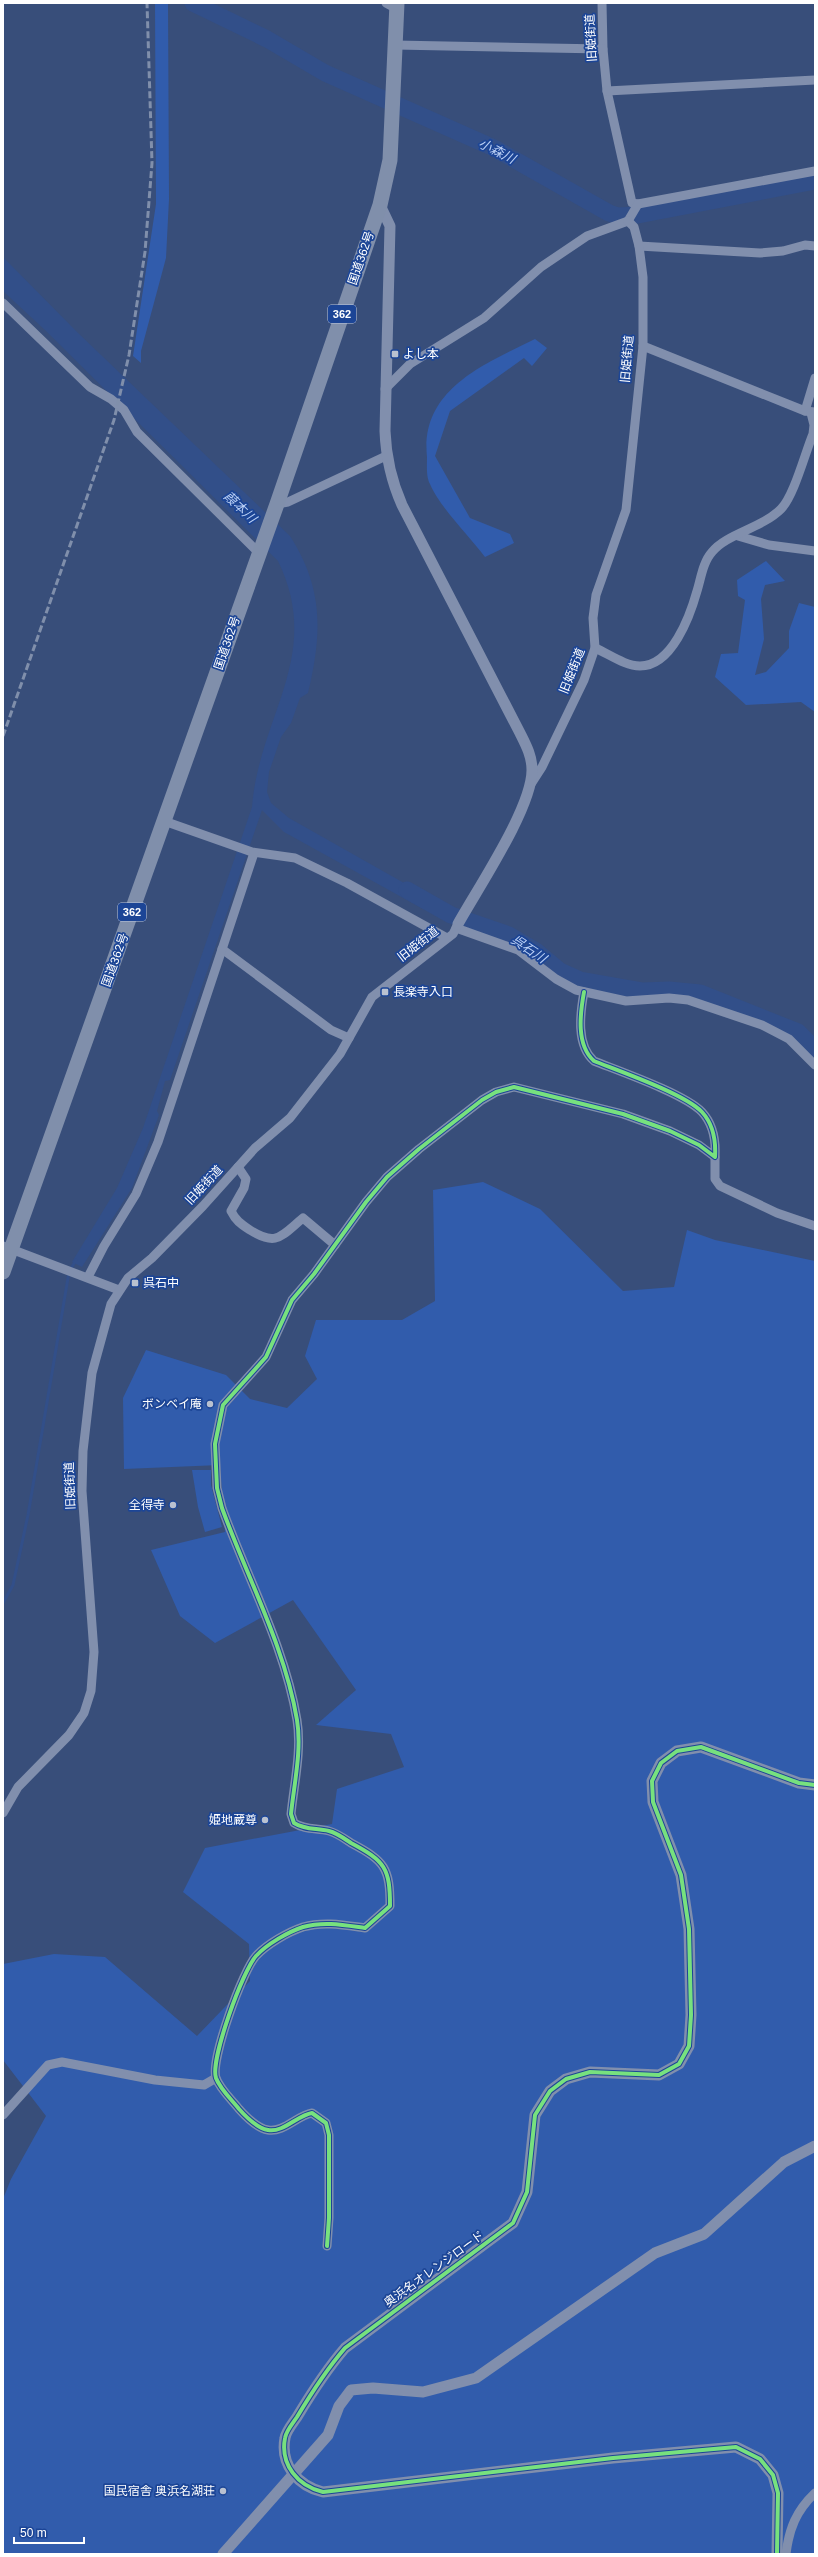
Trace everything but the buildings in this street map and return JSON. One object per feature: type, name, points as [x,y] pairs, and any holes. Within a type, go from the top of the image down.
[{"type":"highway","name":"国道362号","points":[[3,1272],[7,1248],[164,821],[276,507],[380,205],[390,160],[395,45],[393,5]]},
{"type":"street","name":"旧姫街道","points":[[602,3],[603,49],[607,91],[630,200],[632,203],[638,204]]},
{"type":"street","points":[[395,45],[603,49]]},
{"type":"street","points":[[607,91],[815,80]]},
{"type":"street","points":[[385,389],[410,364],[484,318],[541,266],[587,236],[628,221],[638,204],[815,171]]},
{"type":"street","points":[[380,205],[390,226],[385,389],[386,456],[391,480],[402,505],[530,752],[532,769],[531,784]]},
{"type":"street","name":"旧姫街道","points":[[3,1813],[18,1787],[69,1735],[84,1713],[91,1691],[94,1652],[82,1491],[83,1451],[92,1373],[108,1312],[119,1290],[255,1148],[290,1118],[324,1077],[372,997],[447,938],[457,926],[527,800],[531,784],[542,767],[584,680],[595,648],[593,618],[596,595],[626,510],[642,346],[643,277],[639,246],[634,227],[628,221]]},
{"type":"street","points":[[639,246],[760,253],[783,251],[805,245],[815,246]]},
{"type":"street","points":[[3,303],[90,387],[111,399],[124,410],[137,432],[259,552]]},
{"type":"street","points":[[642,346],[810,412]]},
{"type":"street","points":[[595,648],[628,664],[640,666],[651,664],[662,657],[674,644],[687,622],[704,565],[711,552],[726,540],[738,536],[777,512],[789,496],[813,434],[814,425],[810,412],[815,378]]},
{"type":"street","points":[[276,507],[386,456]]},
{"type":"street","points":[[738,536],[769,545],[815,551]]},
{"type":"street","points":[[164,821],[253,852],[296,858],[347,882],[447,938]]},
{"type":"street","points":[[86,1276],[136,1194],[158,1142],[253,852]]},
{"type":"street","points":[[457,926],[518,950],[556,979],[584,992],[626,1001],[688,1000],[716,1008],[762,1026],[789,1040],[815,1065]]},
{"type":"street","points":[[222,949],[331,1030],[348,1038]]},
{"type":"street","points":[[584,992],[581,1030],[586,1054],[594,1061],[671,1093],[702,1111],[714,1135],[715,1179],[720,1186],[776,1213],[815,1226]]},
{"type":"street","points":[[327,2246],[329,2218],[329,2135],[326,2123],[312,2113],[302,2114],[278,2130],[268,2130],[250,2121],[228,2097],[216,2078],[215,2057],[230,2011],[256,1956],[282,1937],[302,1928],[328,1923],[366,1928],[390,1906],[390,1881],[382,1864],[363,1850],[331,1832],[302,1828],[294,1823],[291,1814],[299,1743],[297,1720],[285,1673],[227,1521],[217,1488],[215,1444],[223,1405],[266,1357],[292,1300],[387,1177],[419,1149],[482,1100],[496,1092],[514,1087],[623,1114],[670,1131],[699,1145],[715,1157]]},
{"type":"street","points":[[238,1167],[246,1179],[244,1188],[231,1211],[236,1220],[266,1240],[278,1239],[303,1218],[335,1245]]},
{"type":"street","points":[[7,1248],[86,1276],[119,1290]]},
{"type":"street","name":"奥浜名オレンジロード","points":[[779,2551],[778,2493],[773,2475],[760,2459],[736,2447],[613,2458],[323,2492],[312,2490],[292,2474],[284,2456],[285,2437],[327,2368],[345,2348],[513,2223],[527,2192],[536,2115],[550,2091],[566,2079],[590,2072],[659,2075],[680,2064],[689,2046],[691,2015],[689,1929],[682,1875],[653,1802],[652,1781],[661,1763],[677,1750],[701,1747],[798,1783],[815,1785]]},
{"type":"street","points":[[3,2115],[48,2065],[62,2062],[148,2078],[204,2085],[216,2078]]},
{"type":"street","points":[[223,2554],[328,2435],[339,2406],[351,2390],[373,2388],[423,2392],[476,2378],[655,2253],[704,2234],[784,2162],[815,2146]]},
{"type":"street","points":[[786,2554],[790,2531],[797,2513],[815,2493]]},
{"type":"shaded area","points":[[155,3],[168,3],[169,199],[166,258],[141,351],[141,363],[133,356],[156,204]]},
{"type":"shaded area","points":[[535,339],[547,348],[532,366],[524,358],[450,411],[435,456],[470,518],[510,534],[514,543],[485,557],[434,493],[427,471],[428,433],[434,413],[445,396],[460,382],[477,369],[496,358]]},
{"type":"shaded area","points":[[766,561],[785,581],[765,585],[761,599],[764,639],[755,675],[766,672],[789,648],[789,631],[799,603],[815,607],[815,712],[801,702],[746,705],[715,677],[721,654],[738,653],[745,600],[738,596],[737,580]]},
{"type":"shaded area","points":[[483,1182],[540,1209],[623,1291],[674,1287],[687,1230],[715,1240],[815,1261],[815,2554],[3,2554],[3,2199],[11,2179],[46,2116],[3,2060],[3,1964],[54,1954],[105,1957],[197,2036],[250,1981],[249,1944],[183,1892],[205,1848],[332,1824],[337,1789],[404,1767],[391,1734],[316,1725],[356,1690],[293,1600],[215,1643],[180,1616],[151,1550],[225,1532],[220,1465],[124,1469],[123,1398],[146,1350],[226,1375],[250,1399],[287,1408],[317,1379],[305,1356],[316,1320],[402,1320],[435,1301],[433,1190]]},
{"type":"shaded area","points":[[192,1470],[211,1470],[211,1485],[222,1527],[205,1532],[198,1507]]},
{"type":"water","name":"葭本川","points":[[3,257],[77,332],[290,536],[309,575],[314,593],[317,612],[316,651],[308,693],[300,698],[291,723],[281,737],[269,772],[267,792],[271,803],[289,818],[427,896],[425,910],[284,832],[262,810],[170,1080],[165,1081],[157,1111],[159,1115],[132,1188],[82,1267],[72,1262],[117,1188],[143,1128],[252,807],[257,774],[265,743],[285,685],[292,656],[294,626],[290,595],[278,561],[45,330],[3,291]]},
{"type":"waterway","name":"小森川","points":[[193,3],[267,39],[325,73],[494,148],[609,213],[618,216],[638,215],[815,181]]},
{"type":"waterway","name":"呉石川","points":[[407,890],[451,915],[509,935],[536,951],[560,971],[580,980],[643,991],[669,990],[700,993],[798,1032],[815,1049]]},
{"type":"waterway","points":[[3,1603],[13,1585],[28,1515],[69,1272],[76,1260]]},
{"type":"railway","points":[[3,736],[114,420],[129,355],[145,252],[152,163],[147,3]]},
{"type":"cycle path","points":[[327,2246],[329,2218],[329,2135],[326,2123],[312,2113],[307,2114],[279,2129],[264,2129],[249,2119],[223,2090],[216,2078],[215,2068],[223,2035],[236,1996],[243,1978],[256,1956],[278,1939],[303,1927],[326,1924],[365,1928],[390,1906],[389,1883],[387,1874],[383,1867],[378,1861],[362,1849],[332,1832],[306,1828],[294,1823],[291,1814],[299,1743],[297,1720],[284,1666],[275,1639],[222,1508],[217,1488],[215,1444],[223,1405],[266,1357],[292,1300],[314,1274],[366,1202],[387,1177],[419,1149],[482,1100],[496,1092],[514,1087],[623,1114],[670,1131],[699,1145],[715,1157],[714,1139],[709,1122],[702,1112],[694,1105],[667,1091],[594,1061],[588,1054],[584,1047],[581,1029],[581,1010],[584,992]]},
{"type":"cycle path","points":[[777,2554],[778,2493],[773,2475],[760,2459],[736,2447],[613,2458],[323,2492],[306,2485],[293,2473],[285,2457],[284,2448],[288,2430],[320,2381],[345,2348],[513,2223],[527,2192],[535,2115],[550,2091],[566,2079],[590,2072],[659,2075],[679,2064],[689,2046],[691,2015],[689,1929],[681,1875],[653,1802],[652,1781],[661,1763],[677,1751],[701,1747],[799,1783],[815,1785]]},
{"type":"place","name":"よし本","points":[[395,354]]},
{"type":"place","name":"長楽寺入口","points":[[385,992]]},
{"type":"place","name":"呉石中","points":[[135,1283]]},
{"type":"place","name":"ボンベイ庵","points":[[210,1404]]},
{"type":"place","name":"全得寺","points":[[173,1505]]},
{"type":"place","name":"姫地蔵尊","points":[[265,1820]]},
{"type":"place","name":"国民宿舎 奥浜名湖荘","points":[[223,2491]]}]
